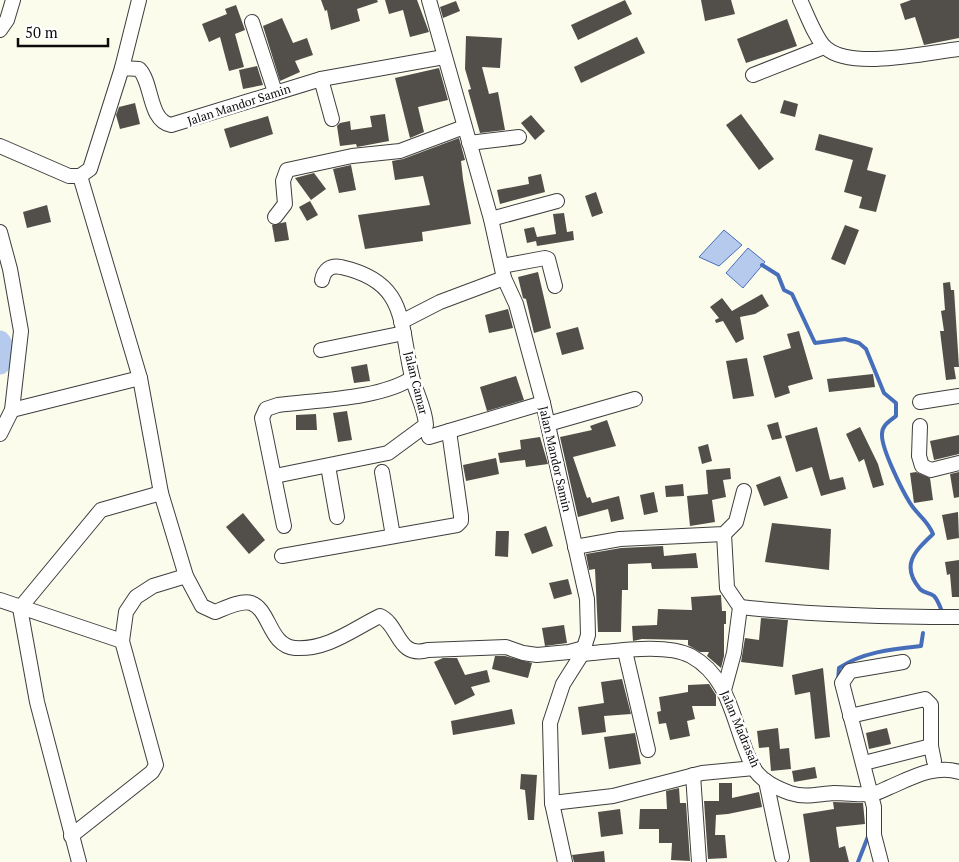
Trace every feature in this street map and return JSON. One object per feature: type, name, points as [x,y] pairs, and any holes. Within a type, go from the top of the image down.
[{"type":"street","points":[[0,30],[7,20],[13,0]]},
{"type":"street","points":[[0,146],[69,176],[80,176],[90,169],[122,68],[139,0]]},
{"type":"street","name":"Jalan Mandor Samin","points":[[429,0],[491,219],[503,272],[516,304],[543,403],[587,599],[588,635],[583,651],[563,684],[550,723],[552,803],[565,862]]},
{"type":"street","points":[[800,0],[824,47],[837,55],[866,59],[959,49]]},
{"type":"street","points":[[252,22],[275,92]]},
{"type":"street","points":[[753,74],[824,47]]},
{"type":"street","name":"Jalan Mandor Samin","points":[[122,68],[139,69],[145,75],[153,104],[165,124],[171,125],[321,79],[444,57]]},
{"type":"street","points":[[321,79],[332,119]]},
{"type":"street","points":[[275,217],[285,204],[283,181],[287,170],[352,156],[400,150],[464,127]]},
{"type":"street","points":[[469,143],[519,137]]},
{"type":"street","points":[[71,836],[152,772],[156,765],[122,642],[126,612],[136,597],[153,586],[186,576],[161,493],[140,378],[80,176]]},
{"type":"street","points":[[491,219],[557,200]]},
{"type":"street","points":[[0,232],[10,268],[21,331],[12,410],[0,434]]},
{"type":"street","points":[[321,350],[402,328],[440,302],[503,272],[545,258],[548,259],[555,286]]},
{"type":"street","name":"Jalan Camar","points":[[274,476],[388,453],[424,428],[425,419],[412,378],[402,328],[392,296],[382,283],[370,275],[337,267],[330,268],[324,272],[322,280]]},
{"type":"street","points":[[12,410],[140,378]]},
{"type":"street","points":[[284,526],[262,418],[266,409],[278,404],[382,391],[404,384],[412,378]]},
{"type":"street","points":[[920,402],[959,396]]},
{"type":"street","points":[[548,424],[635,399]]},
{"type":"street","points":[[429,437],[543,403]]},
{"type":"street","points":[[920,426],[919,456],[922,466],[931,470],[959,463]]},
{"type":"street","points":[[282,556],[457,524],[461,521],[449,431]]},
{"type":"street","points":[[328,466],[338,516]]},
{"type":"street","points":[[382,472],[393,536]]},
{"type":"street","points":[[575,547],[620,539],[724,534],[736,522],[744,491]]},
{"type":"street","points":[[80,862],[71,836],[37,702],[20,608],[101,510],[161,493]]},
{"type":"street","points":[[724,534],[727,588],[740,607],[734,653],[724,690]]},
{"type":"street","name":"Jalan Madrasah","points":[[186,576],[202,606],[215,612],[235,604],[250,602],[258,607],[281,641],[294,648],[314,645],[346,636],[380,616],[385,618],[400,641],[409,650],[420,652],[428,650],[506,647],[523,653],[537,655],[583,651],[672,651],[691,656],[711,672],[724,690],[754,768],[766,781],[789,793],[804,797],[869,793],[884,790],[924,772],[944,769],[959,772]]},
{"type":"street","points":[[0,600],[122,642]]},
{"type":"street","points":[[740,607],[830,616],[853,614],[959,617]]},
{"type":"street","points":[[625,651],[648,750]]},
{"type":"street","points":[[881,862],[874,834],[874,807],[842,684],[850,671],[903,662]]},
{"type":"street","points":[[850,716],[925,698],[932,705],[931,746],[934,761]]},
{"type":"street","points":[[864,763],[931,746]]},
{"type":"street","points":[[552,803],[613,796],[693,775],[754,768]]},
{"type":"street","points":[[693,775],[700,862]]},
{"type":"street","points":[[766,781],[782,856]]},
{"type":"water","points":[[724,230],[742,245],[719,266],[699,257]]},
{"type":"water","points":[[748,248],[765,262],[743,288],[726,273]]},
{"type":"building","points":[[321,0],[377,0],[378,2],[357,9],[360,21],[331,30],[327,10],[325,11]]},
{"type":"building","points":[[385,0],[417,0],[429,32],[410,37],[403,10],[389,14]]},
{"type":"building","points":[[625,0],[632,14],[578,40],[571,25]]},
{"type":"building","points":[[701,0],[731,0],[735,14],[705,21]]},
{"type":"building","points":[[911,0],[959,0],[959,38],[924,45],[915,17],[905,20],[900,4]]},
{"type":"building","points":[[456,1],[460,11],[443,18],[440,7]]},
{"type":"building","points":[[236,5],[245,30],[235,34],[244,67],[229,71],[220,37],[209,42],[202,24],[227,14],[225,9]]},
{"type":"building","points":[[282,18],[293,43],[307,38],[313,55],[295,61],[300,72],[280,81],[263,26]]},
{"type":"building","points":[[787,19],[797,46],[746,63],[737,39]]},
{"type":"building","points":[[466,36],[502,38],[500,68],[482,67],[489,94],[498,92],[505,130],[480,133],[468,90],[471,89],[465,69]]},
{"type":"building","points":[[637,37],[645,53],[581,83],[574,67]]},
{"type":"building","points":[[257,66],[263,85],[243,89],[239,70]]},
{"type":"building","points":[[439,68],[448,100],[418,107],[424,132],[410,138],[395,78]]},
{"type":"building","points":[[784,100],[798,104],[795,117],[780,113]]},
{"type":"building","points":[[135,103],[140,124],[120,129],[116,115],[119,107]]},
{"type":"building","points":[[385,114],[389,141],[357,147],[356,144],[340,146],[337,126],[340,123],[350,121],[351,130],[372,127],[370,116]]},
{"type":"building","points":[[741,114],[774,159],[759,170],[726,125]]},
{"type":"building","points":[[531,115],[545,131],[535,140],[521,123]]},
{"type":"building","points":[[268,116],[273,134],[230,148],[224,129]]},
{"type":"building","points":[[819,134],[873,148],[867,170],[886,175],[876,212],[859,208],[862,197],[844,192],[853,160],[815,150]]},
{"type":"building","points":[[459,138],[465,160],[461,161],[471,224],[422,232],[423,241],[365,249],[358,215],[430,205],[423,176],[395,180],[392,161],[403,159]]},
{"type":"building","points":[[351,165],[356,190],[339,193],[333,169]]},
{"type":"building","points":[[314,173],[326,189],[311,200],[295,178]]},
{"type":"building","points":[[541,174],[545,192],[500,204],[497,190],[529,184],[528,177]]},
{"type":"building","points":[[596,192],[603,213],[592,217],[585,196]]},
{"type":"building","points":[[310,201],[318,215],[307,221],[299,207]]},
{"type":"building","points":[[47,205],[51,222],[27,228],[23,212]]},
{"type":"building","points":[[564,213],[567,232],[573,231],[574,240],[537,246],[536,241],[527,243],[524,229],[534,227],[537,237],[556,234],[553,214]]},
{"type":"building","points":[[286,222],[289,240],[275,242],[272,225]]},
{"type":"building","points":[[845,225],[859,230],[845,265],[831,259]]},
{"type":"building","points":[[538,272],[551,328],[534,333],[526,299],[523,298],[518,277]]},
{"type":"building","points":[[950,282],[951,290],[954,290],[959,367],[954,367],[956,379],[946,380],[940,331],[944,331],[941,311],[945,310],[943,283]]},
{"type":"building","points":[[762,294],[769,306],[755,314],[740,317],[744,339],[736,343],[723,321],[716,323],[715,320],[719,318],[710,307],[722,298],[732,311]]},
{"type":"building","points":[[508,309],[513,328],[489,333],[485,315]]},
{"type":"building","points":[[578,327],[584,349],[562,355],[556,333]]},
{"type":"building","points":[[799,331],[813,379],[788,386],[790,393],[775,398],[763,356],[791,348],[787,334]]},
{"type":"building","points":[[747,358],[754,396],[733,399],[726,361]]},
{"type":"building","points":[[367,364],[370,381],[354,383],[351,367]]},
{"type":"building","points":[[873,374],[875,387],[829,392],[827,379]]},
{"type":"building","points":[[516,376],[524,400],[487,411],[480,387]]},
{"type":"building","points":[[347,411],[352,440],[338,442],[333,413]]},
{"type":"building","points":[[316,414],[317,430],[296,430],[296,415]]},
{"type":"building","points":[[607,420],[616,446],[573,457],[587,498],[590,497],[592,503],[619,496],[624,519],[611,522],[608,509],[578,517],[560,437],[592,430],[590,426]]},
{"type":"building","points":[[778,422],[782,438],[772,440],[767,425]]},
{"type":"building","points":[[817,427],[830,480],[843,477],[846,489],[821,496],[812,467],[796,472],[785,436]]},
{"type":"building","points":[[860,427],[878,464],[884,485],[873,488],[864,459],[859,462],[846,434]]},
{"type":"building","points":[[959,435],[959,454],[934,460],[930,441]]},
{"type":"building","points":[[540,437],[548,464],[526,467],[525,460],[500,463],[498,453],[521,449],[520,440]]},
{"type":"building","points":[[708,444],[712,461],[702,464],[698,447]]},
{"type":"building","points":[[496,458],[499,474],[466,481],[463,465]]},
{"type":"building","points":[[730,468],[731,479],[723,480],[726,497],[712,500],[715,522],[690,526],[687,496],[708,494],[706,470]]},
{"type":"building","points":[[916,472],[930,478],[933,500],[914,503],[910,473]]},
{"type":"building","points":[[959,472],[959,497],[954,498],[950,474]]},
{"type":"building","points":[[780,476],[788,498],[764,506],[756,485]]},
{"type":"building","points":[[683,484],[684,496],[666,497],[665,486]]},
{"type":"building","points":[[654,492],[658,512],[644,515],[640,495]]},
{"type":"building","points":[[958,512],[959,538],[947,540],[942,515]]},
{"type":"building","points":[[243,513],[265,540],[249,554],[226,527]]},
{"type":"building","points":[[772,523],[831,529],[829,570],[765,562]]},
{"type":"building","points":[[546,526],[553,546],[532,554],[524,534]]},
{"type":"building","points":[[496,531],[509,531],[508,557],[495,556]]},
{"type":"building","points":[[663,546],[664,556],[696,553],[698,568],[652,569],[651,563],[628,564],[628,590],[622,590],[621,632],[598,632],[595,569],[589,570],[586,554],[621,548]]},
{"type":"building","points":[[959,560],[959,597],[952,597],[950,574],[947,575],[945,562]]},
{"type":"building","points":[[568,579],[572,594],[554,599],[549,583]]},
{"type":"building","points":[[721,595],[722,611],[726,611],[726,624],[724,624],[724,656],[721,668],[707,656],[709,652],[700,652],[688,645],[688,640],[642,639],[633,641],[632,626],[657,625],[658,609],[692,610],[691,597]]},
{"type":"building","points":[[761,618],[788,620],[783,667],[741,662],[745,638],[759,640]]},
{"type":"building","points":[[564,625],[567,643],[545,646],[542,628]]},
{"type":"building","points":[[495,656],[505,656],[532,663],[528,678],[492,669]]},
{"type":"building","points":[[443,658],[457,658],[465,675],[487,670],[490,682],[471,687],[475,695],[455,705],[434,662]]},
{"type":"building","points":[[823,668],[830,737],[815,739],[810,692],[795,695],[792,675]]},
{"type":"building","points":[[622,679],[631,714],[604,716],[606,732],[582,735],[578,707],[604,703],[601,682]]},
{"type":"building","points":[[709,684],[716,695],[716,706],[692,706],[695,719],[687,721],[690,736],[670,740],[666,723],[659,724],[657,712],[661,711],[659,697],[688,692],[688,685]]},
{"type":"building","points":[[512,709],[515,724],[453,735],[451,721]]},
{"type":"building","points":[[778,728],[780,749],[789,748],[791,769],[771,771],[769,747],[759,748],[757,731]]},
{"type":"building","points":[[887,728],[891,744],[869,749],[866,733]]},
{"type":"building","points":[[635,733],[641,764],[609,769],[604,737]]},
{"type":"building","points":[[815,767],[817,778],[794,782],[792,771]]},
{"type":"building","points":[[521,774],[537,775],[534,820],[528,820],[525,790],[520,789]]},
{"type":"building","points":[[719,783],[732,783],[732,798],[759,792],[762,807],[716,815],[715,835],[725,835],[727,858],[708,859],[704,801],[719,801]]},
{"type":"building","points":[[679,788],[680,803],[686,803],[690,861],[671,860],[672,843],[659,843],[659,829],[639,829],[640,809],[667,809],[666,791]]},
{"type":"building","points":[[833,802],[863,803],[865,824],[836,827],[839,848],[845,846],[849,862],[810,862],[803,814],[834,809]]},
{"type":"building","points":[[620,809],[623,834],[601,837],[598,812]]},
{"type":"building","points":[[604,851],[605,862],[574,862],[572,855]]},
{"type":"waterway","points":[[762,265],[778,275],[784,290],[792,294],[815,343],[845,339],[859,343],[866,349],[884,393],[896,403],[896,416],[887,423],[882,431],[885,449],[906,497],[933,534],[912,559],[911,573],[920,589],[935,598],[943,614]]},
{"type":"waterway","points":[[0,341],[5,349],[0,364]]},
{"type":"waterway","points":[[838,681],[839,668],[858,658],[878,652],[921,646],[923,633]]},
{"type":"waterway","points":[[858,862],[869,834]]}]
